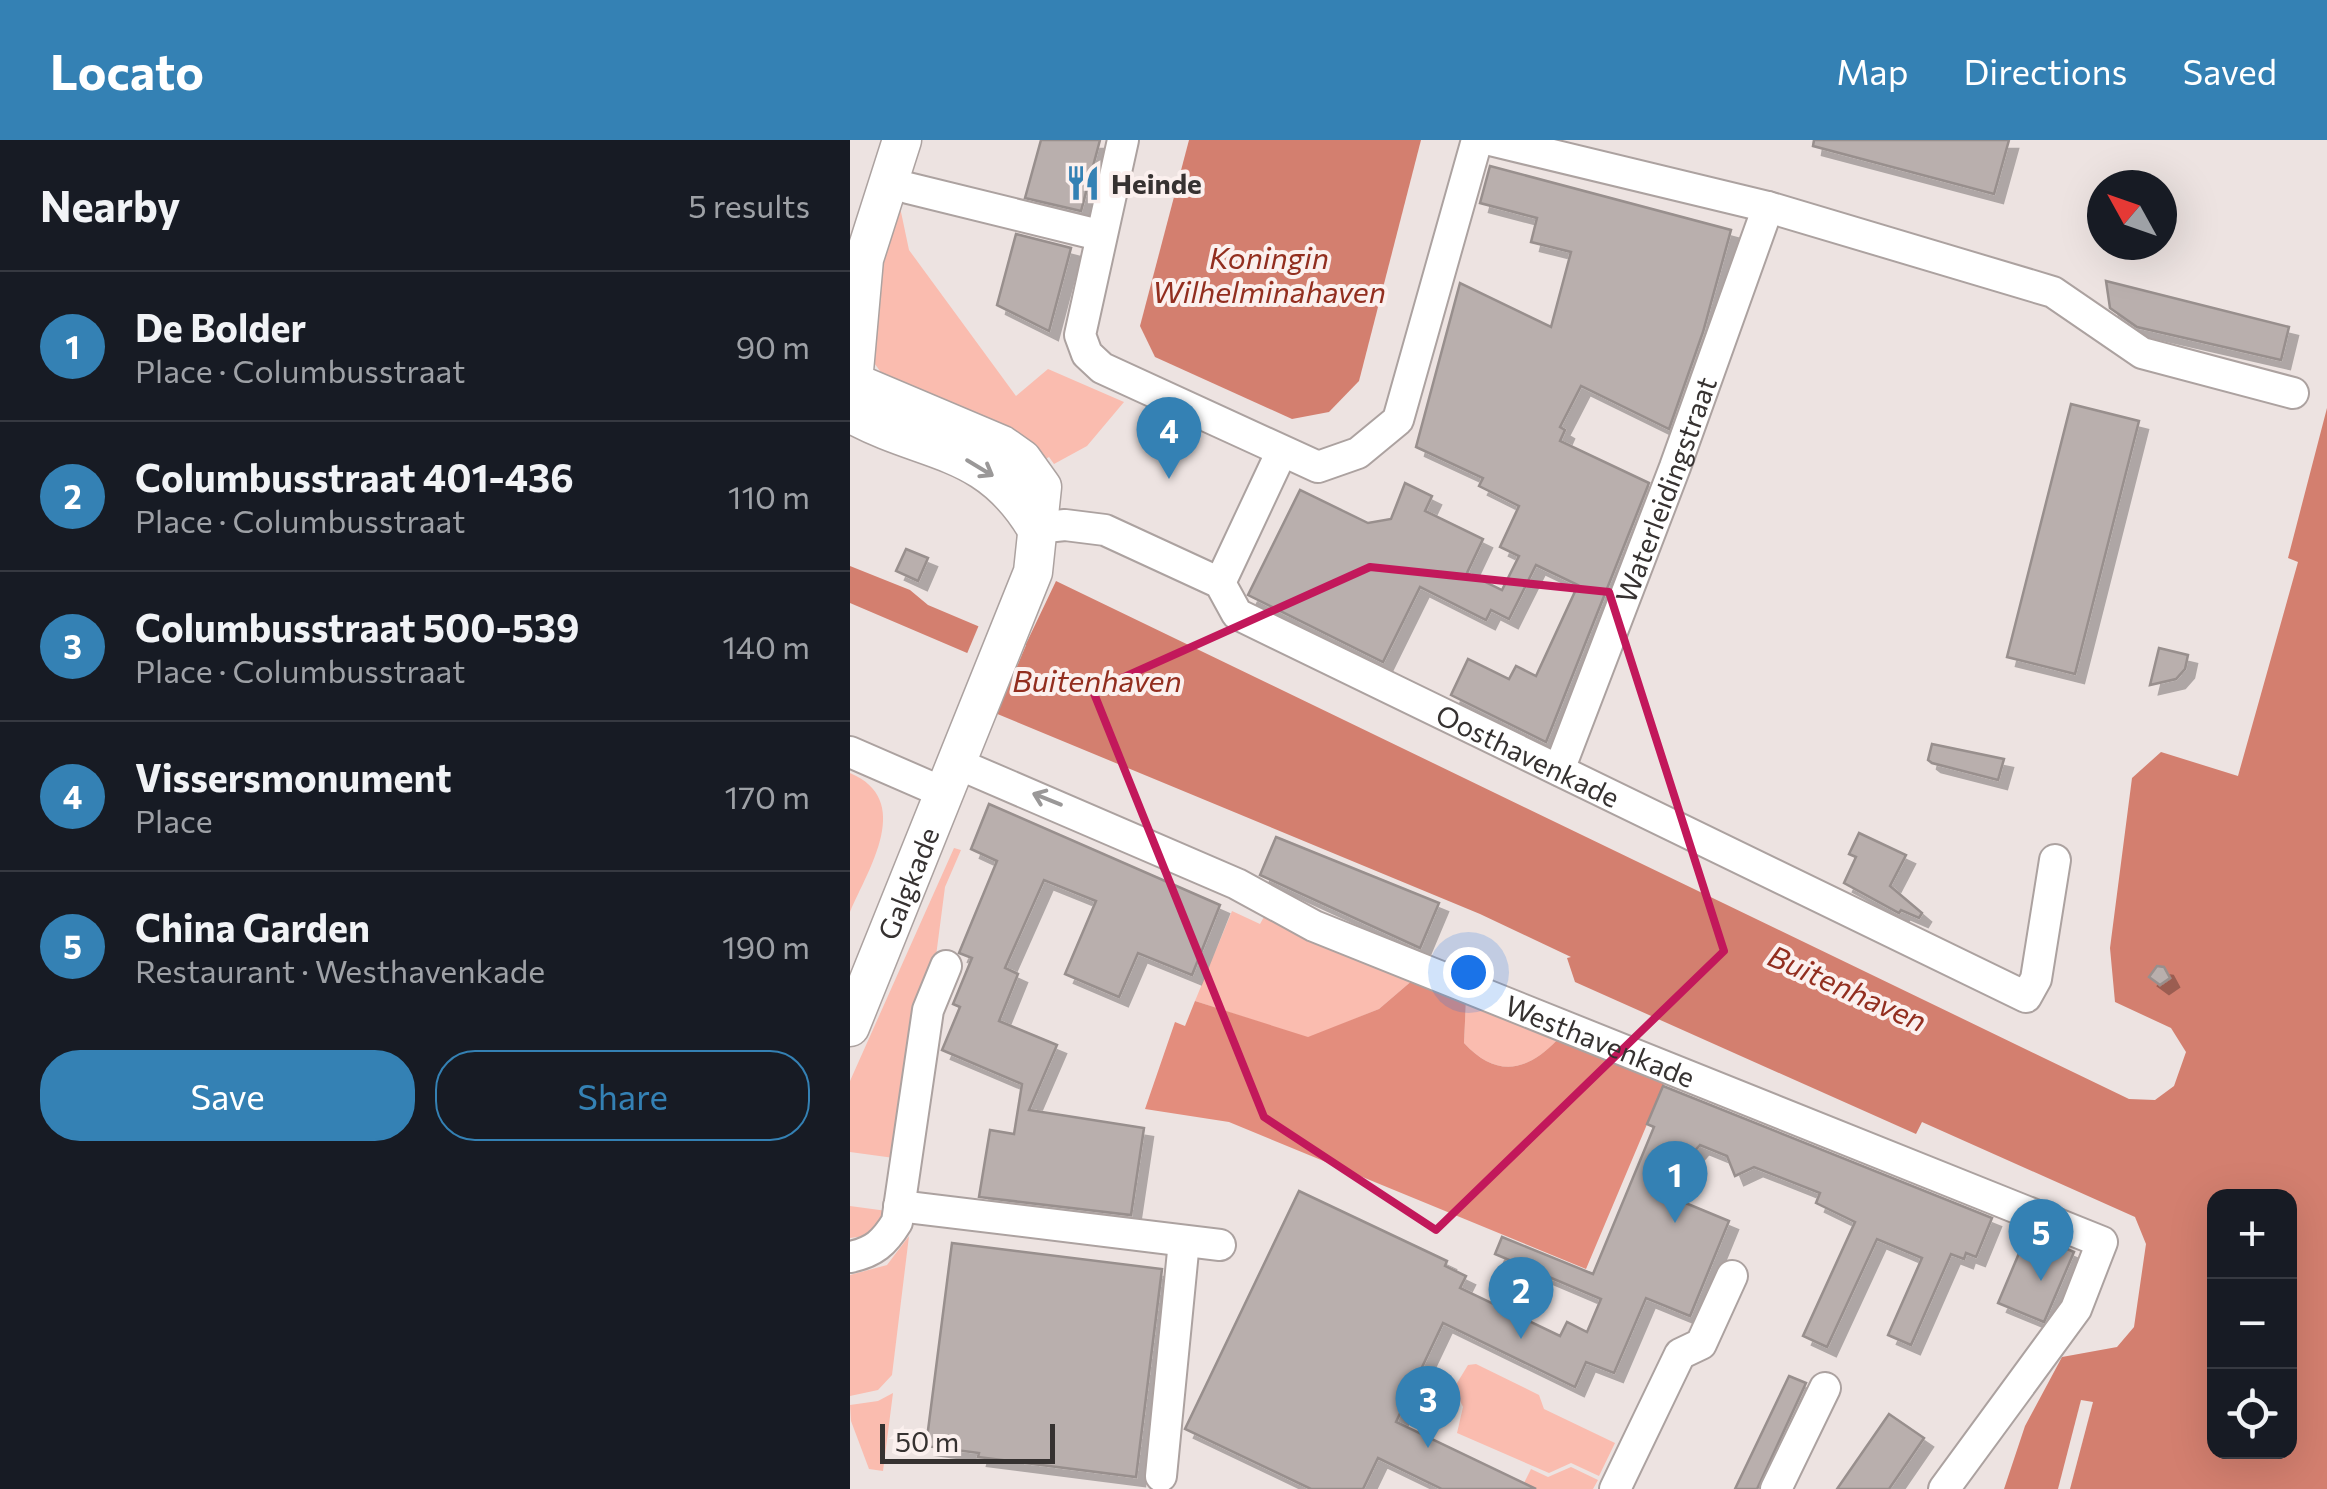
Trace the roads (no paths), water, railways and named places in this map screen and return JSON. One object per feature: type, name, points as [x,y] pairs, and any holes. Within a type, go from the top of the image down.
[{"type":"main road","points":[[850,228],[880,140]]},
{"type":"main road","points":[[902,140],[864,259],[851,390],[1002,446],[1022,459],[1042,487],[1033,572],[949,778]]},
{"type":"main road","name":"Galgkade","points":[[850,958],[908,822],[949,778]]},
{"type":"main road","name":"Galgkade","points":[[850,1028],[949,778]]},
{"type":"street","points":[[1123,140],[1098,236],[1080,334],[1087,354],[1102,368],[1318,467],[1358,453],[1398,420],[1477,140]]},
{"type":"street","points":[[1490,140],[1768,207],[2052,292],[2142,353],[2293,393]]},
{"type":"street","points":[[908,188],[1098,236]]},
{"type":"street","name":"Waterleidingstraat","points":[[1559,770],[1675,468],[1768,207]]},
{"type":"street","points":[[1220,583],[1281,452]]},
{"type":"street","name":"Oosthavenkade","points":[[1036,528],[1065,524],[1105,530],[1220,583],[1238,614],[2026,997],[2036,979],[2055,860]]},
{"type":"street","name":"Westhavenkade","points":[[850,752],[949,778],[1107,828],[1236,884],[1314,926],[2102,1242],[2076,1309],[1944,1489]]},
{"type":"street","points":[[850,1257],[870,1253],[886,1241],[897,1222],[928,1010],[946,966]]},
{"type":"street","points":[[899,1206],[1220,1245]]},
{"type":"street","points":[[1161,1476],[1184,1241]]},
{"type":"street","points":[[1615,1489],[1680,1354],[1701,1344],[1732,1276]]},
{"type":"street","points":[[1776,1489],[1826,1388]]},
{"type":"water","name":"Koningin Wilhelminahaven","points":[[1189,140],[1421,140],[1359,381],[1329,412],[1292,419],[1155,357],[1140,326]]},
{"type":"water","name":"Buitenhaven","points":[[2327,408],[2327,1489],[2004,1489],[2025,1426],[2062,1357],[2117,1347],[2134,1327],[2146,1244],[2135,1217],[1922,1122],[1916,1134],[1575,982],[1567,958],[1571,957],[1480,914],[995,713],[1014,673],[850,603],[850,566],[910,590],[928,605],[1025,646],[1056,581],[2129,1099],[2155,1100],[2174,1086],[2186,1052],[2171,1028],[2115,1002],[2110,948],[2132,778],[2161,752],[2238,776],[2298,562],[2288,558]]},
{"type":"place","name":"Heinde","points":[[1083,183]]},
{"type":"place","name":"Vissersmonument","points":[[1169,479]]},
{"type":"place","name":"De Bolder","points":[[1675,1223]]},
{"type":"place","name":"China Garden","points":[[2041,1281]]},
{"type":"place","name":"Columbusstraat 401-436","points":[[1521,1339]]},
{"type":"place","name":"Columbusstraat 500-539","points":[[1428,1448]]}]
